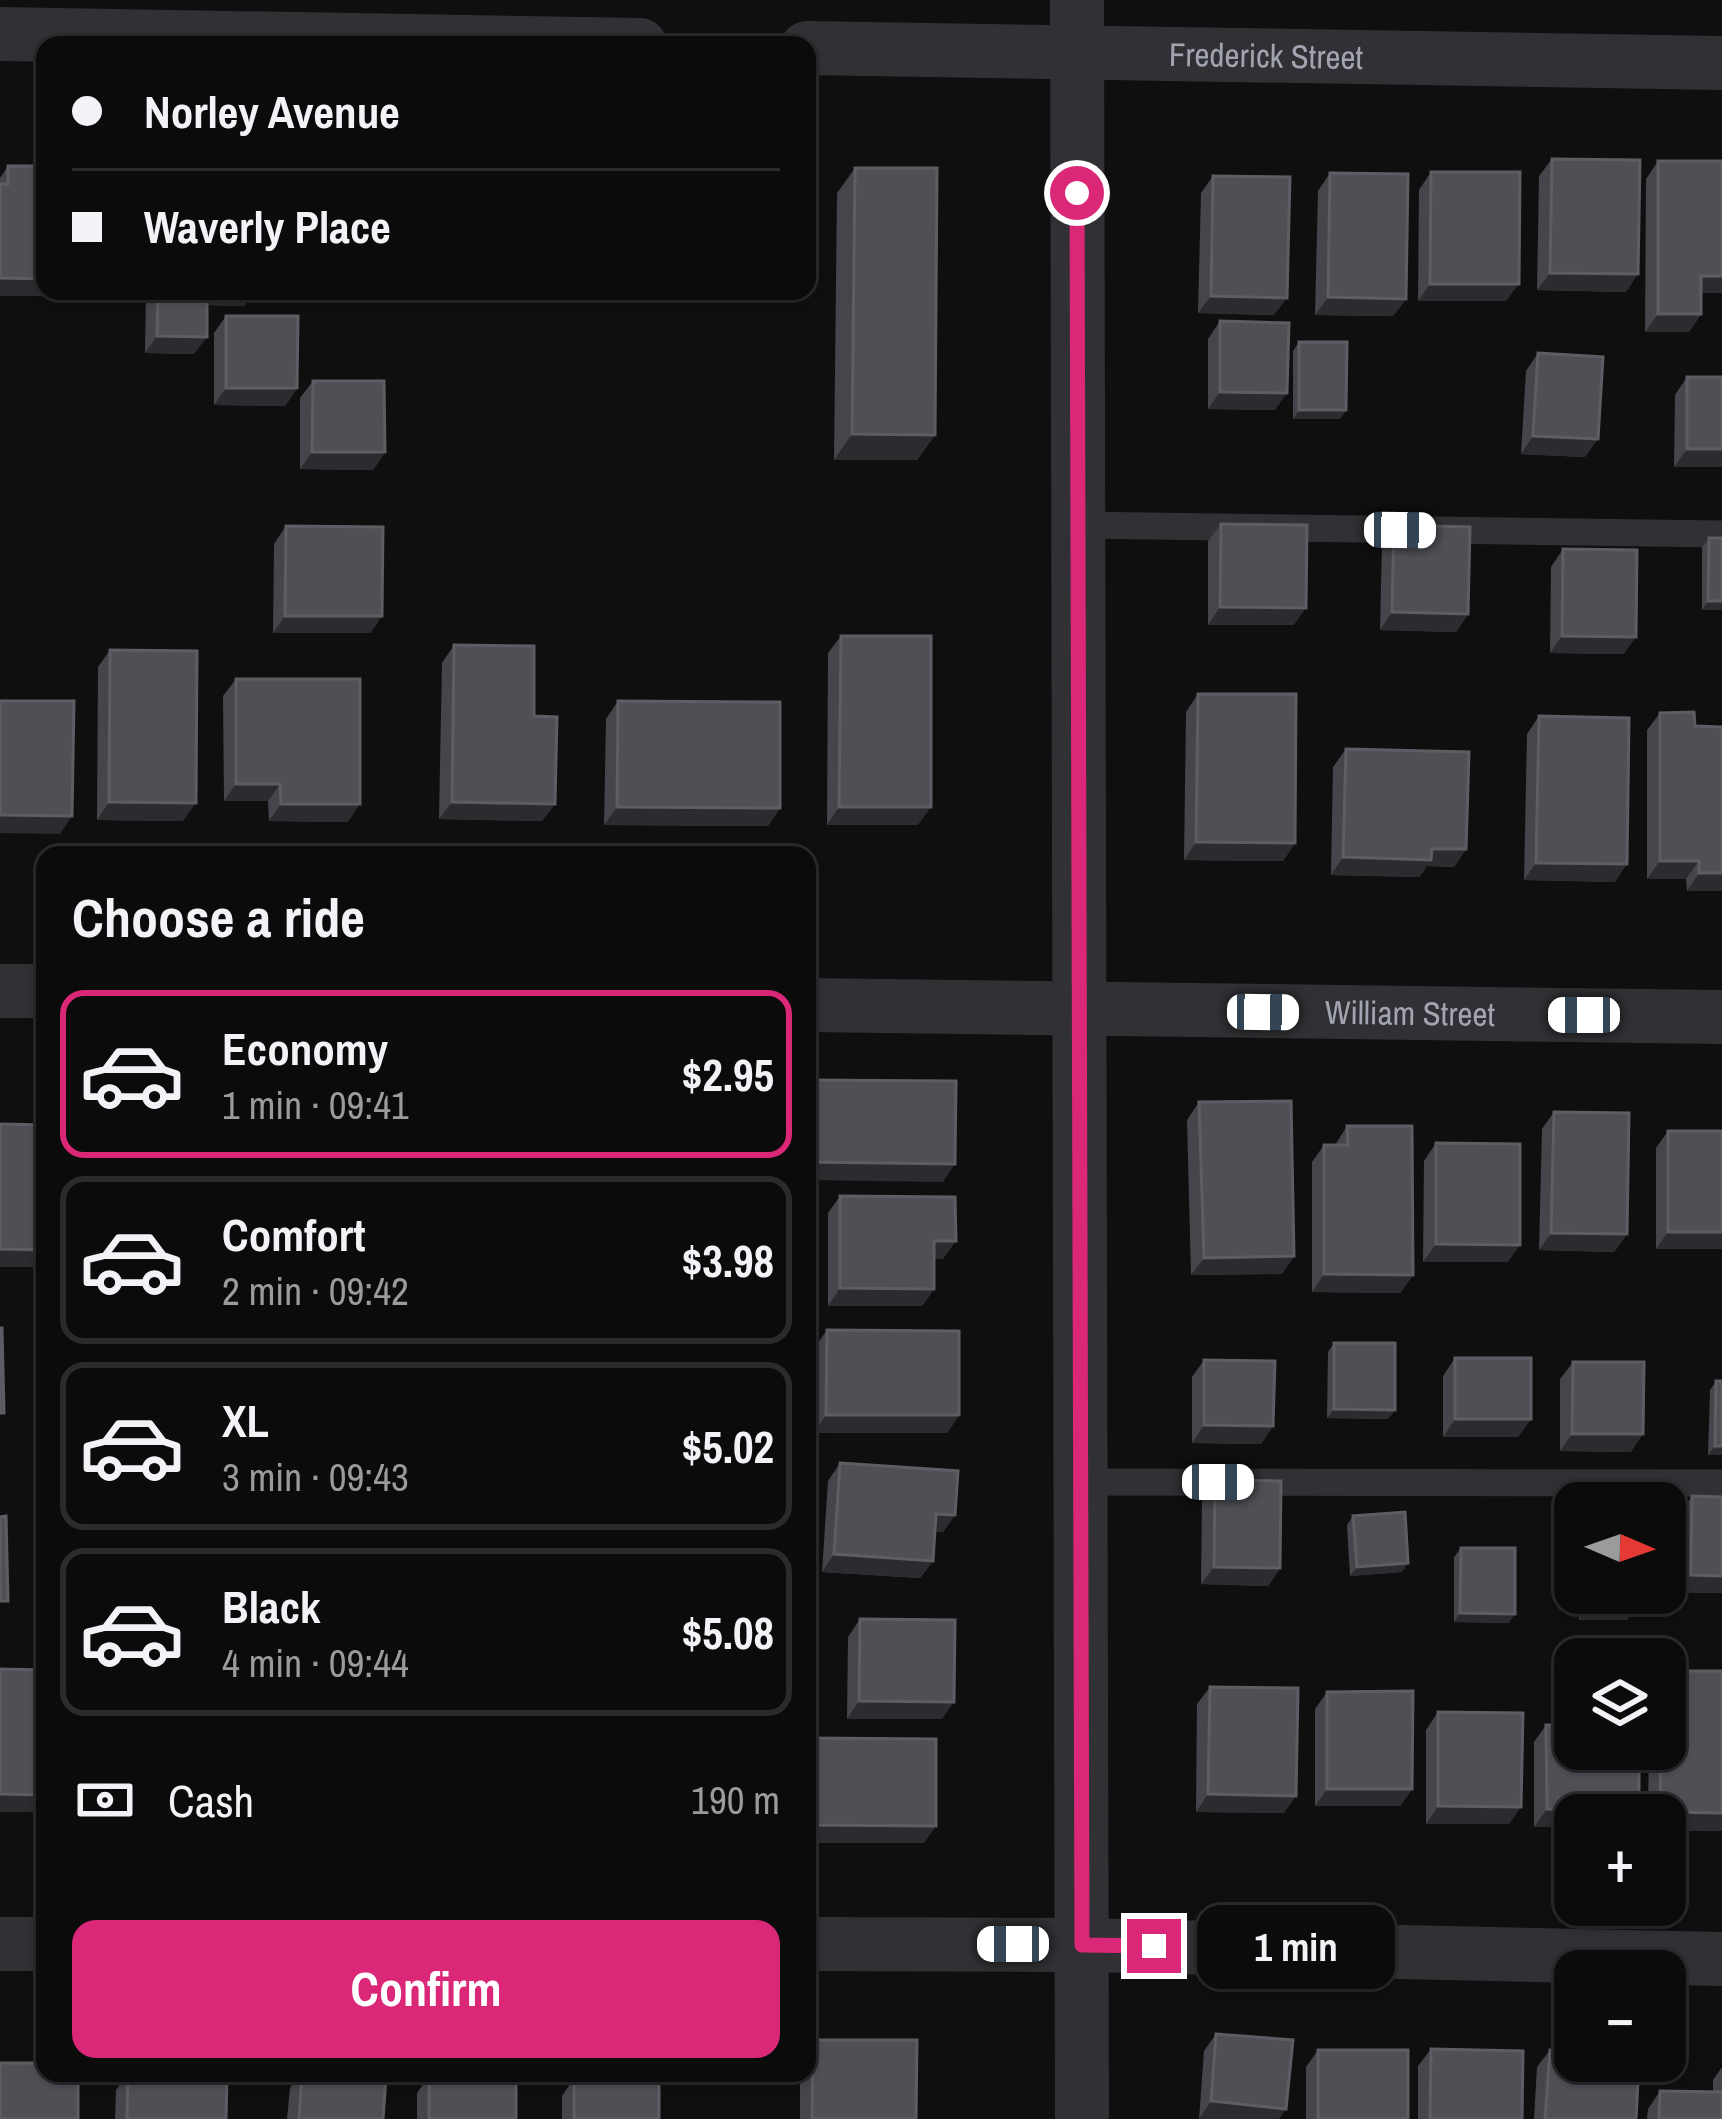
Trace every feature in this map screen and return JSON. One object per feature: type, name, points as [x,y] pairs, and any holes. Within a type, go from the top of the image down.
[{"type":"street","name":"Frederick Street","points":[[816,47],[1077,26],[1722,63]]},
{"type":"street","points":[[1077,26],[1082,2119]]},
{"type":"street","points":[[0,34],[116,36]]},
{"type":"street","points":[[0,991],[36,991]]},
{"type":"street","name":"William Street","points":[[816,1005],[1722,1017]]},
{"type":"street","points":[[0,1944],[36,1944]]},
{"type":"street","points":[[816,1944],[1722,1959]]},
{"type":"lane","points":[[1078,525],[1722,534]]},
{"type":"lane","points":[[1081,1482],[1722,1483]]},
{"type":"building","points":[[1552,159],[1640,160],[1638,274],[1550,273]]},
{"type":"building","points":[[1658,161],[1722,161],[1722,276],[1701,276],[1701,314],[1658,314]]},
{"type":"building","points":[[8,166],[36,166],[36,279],[0,278],[0,184],[8,184]]},
{"type":"building","points":[[855,168],[937,168],[935,435],[852,434]]},
{"type":"building","points":[[1431,172],[1520,172],[1519,284],[1430,284]]},
{"type":"building","points":[[1330,173],[1408,174],[1406,299],[1328,297]]},
{"type":"building","points":[[1213,176],[1290,177],[1287,298],[1211,296]]},
{"type":"building","points":[[158,300],[207,300],[207,337],[157,336]]},
{"type":"building","points":[[226,316],[298,316],[297,388],[226,388]]},
{"type":"building","points":[[1220,321],[1289,323],[1287,393],[1220,392]]},
{"type":"building","points":[[1299,342],[1347,342],[1346,410],[1299,410]]},
{"type":"building","points":[[1538,353],[1603,357],[1598,439],[1533,436]]},
{"type":"building","points":[[1687,377],[1722,377],[1722,449],[1687,449]]},
{"type":"building","points":[[313,381],[384,381],[385,452],[312,452]]},
{"type":"building","points":[[1221,524],[1307,525],[1306,608],[1220,607]]},
{"type":"building","points":[[1394,525],[1470,527],[1468,614],[1392,612]]},
{"type":"building","points":[[286,526],[383,527],[382,616],[285,616]]},
{"type":"building","points":[[1709,538],[1722,538],[1722,601],[1708,601]]},
{"type":"building","points":[[1563,549],[1637,550],[1636,637],[1562,636]]},
{"type":"building","points":[[841,636],[931,636],[931,807],[839,807]]},
{"type":"building","points":[[454,645],[534,646],[534,716],[557,717],[555,804],[452,802]]},
{"type":"building","points":[[110,650],[197,651],[196,803],[109,802]]},
{"type":"building","points":[[236,679],[360,679],[360,804],[281,804],[280,784],[236,784]]},
{"type":"building","points":[[1198,694],[1296,694],[1295,843],[1196,842]]},
{"type":"building","points":[[0,701],[74,701],[72,816],[0,815]]},
{"type":"building","points":[[618,701],[780,702],[780,808],[617,807]]},
{"type":"building","points":[[1694,712],[1695,726],[1722,727],[1722,873],[1699,873],[1699,861],[1660,861],[1660,713]]},
{"type":"building","points":[[1539,716],[1629,718],[1627,864],[1536,863]]},
{"type":"building","points":[[1346,749],[1469,752],[1466,849],[1432,849],[1431,860],[1343,857]]},
{"type":"building","points":[[816,1080],[956,1081],[955,1164],[816,1162]]},
{"type":"building","points":[[1291,1101],[1294,1256],[1204,1258],[1199,1102]]},
{"type":"building","points":[[1554,1112],[1629,1113],[1627,1234],[1551,1233]]},
{"type":"building","points":[[0,1124],[36,1125],[36,1250],[0,1249]]},
{"type":"building","points":[[1347,1126],[1412,1126],[1413,1275],[1324,1274],[1324,1145],[1348,1145]]},
{"type":"building","points":[[1668,1131],[1722,1131],[1722,1232],[1668,1232]]},
{"type":"building","points":[[1436,1143],[1520,1144],[1520,1245],[1436,1244]]},
{"type":"building","points":[[840,1196],[955,1197],[956,1241],[934,1241],[934,1289],[840,1288]]},
{"type":"building","points":[[2,1328],[4,1413],[0,1413]]},
{"type":"building","points":[[827,1330],[959,1331],[959,1415],[826,1415]]},
{"type":"building","points":[[1334,1343],[1395,1343],[1395,1410],[1334,1409]]},
{"type":"building","points":[[1455,1358],[1531,1358],[1531,1419],[1455,1419]]},
{"type":"building","points":[[1204,1360],[1275,1361],[1273,1426],[1204,1425]]},
{"type":"building","points":[[1573,1362],[1644,1362],[1643,1434],[1572,1434]]},
{"type":"building","points":[[1716,1381],[1722,1381],[1722,1446],[1715,1446]]},
{"type":"building","points":[[840,1463],[958,1471],[955,1515],[936,1514],[933,1561],[834,1554]]},
{"type":"building","points":[[1215,1480],[1281,1481],[1280,1568],[1214,1567]]},
{"type":"building","points":[[1692,1496],[1722,1497],[1722,1576],[1691,1575]]},
{"type":"building","points":[[1405,1512],[1408,1563],[1357,1567],[1353,1516]]},
{"type":"building","points":[[6,1516],[8,1601],[0,1601],[0,1517]]},
{"type":"building","points":[[1461,1548],[1515,1548],[1515,1614],[1460,1613]]},
{"type":"building","points":[[860,1619],[955,1620],[954,1702],[859,1701]]},
{"type":"building","points":[[0,1669],[36,1670],[36,1795],[0,1794]]},
{"type":"building","points":[[1686,1671],[1722,1671],[1722,1813],[1686,1812],[1686,1794],[1660,1794],[1661,1770],[1686,1770]]},
{"type":"building","points":[[1210,1687],[1298,1688],[1296,1796],[1208,1794]]},
{"type":"building","points":[[1413,1691],[1412,1789],[1327,1789],[1327,1692]]},
{"type":"building","points":[[1438,1712],[1523,1713],[1521,1807],[1438,1806]]},
{"type":"building","points":[[1546,1725],[1554,1725],[1554,1770],[1639,1770],[1639,1794],[1554,1794],[1554,1809],[1547,1809]]},
{"type":"building","points":[[816,1738],[936,1739],[936,1826],[816,1825]]},
{"type":"building","points":[[1216,2034],[1293,2040],[1286,2109],[1211,2101]]},
{"type":"building","points":[[816,2040],[917,2040],[916,2119],[812,2119]]},
{"type":"building","points":[[1431,2049],[1523,2051],[1522,2119],[1430,2119]]},
{"type":"building","points":[[1318,2050],[1408,2050],[1408,2119],[1318,2119]]},
{"type":"building","points":[[1550,2050],[1554,2050],[1554,2082],[1638,2082],[1636,2119],[1545,2119]]},
{"type":"building","points":[[0,2063],[36,2063],[36,2082],[78,2082],[78,2119],[0,2119]]},
{"type":"building","points":[[128,2082],[227,2082],[226,2119],[127,2119]]},
{"type":"building","points":[[301,2082],[386,2082],[383,2119],[299,2119]]},
{"type":"building","points":[[429,2082],[516,2082],[516,2119],[429,2119]]},
{"type":"building","points":[[574,2082],[659,2082],[659,2119],[574,2119]]},
{"type":"building","points":[[1660,2091],[1722,2092],[1722,2119],[1659,2119]]},
{"type":"route","points":[[1077,193],[1082,1945],[1154,1946]]}]
